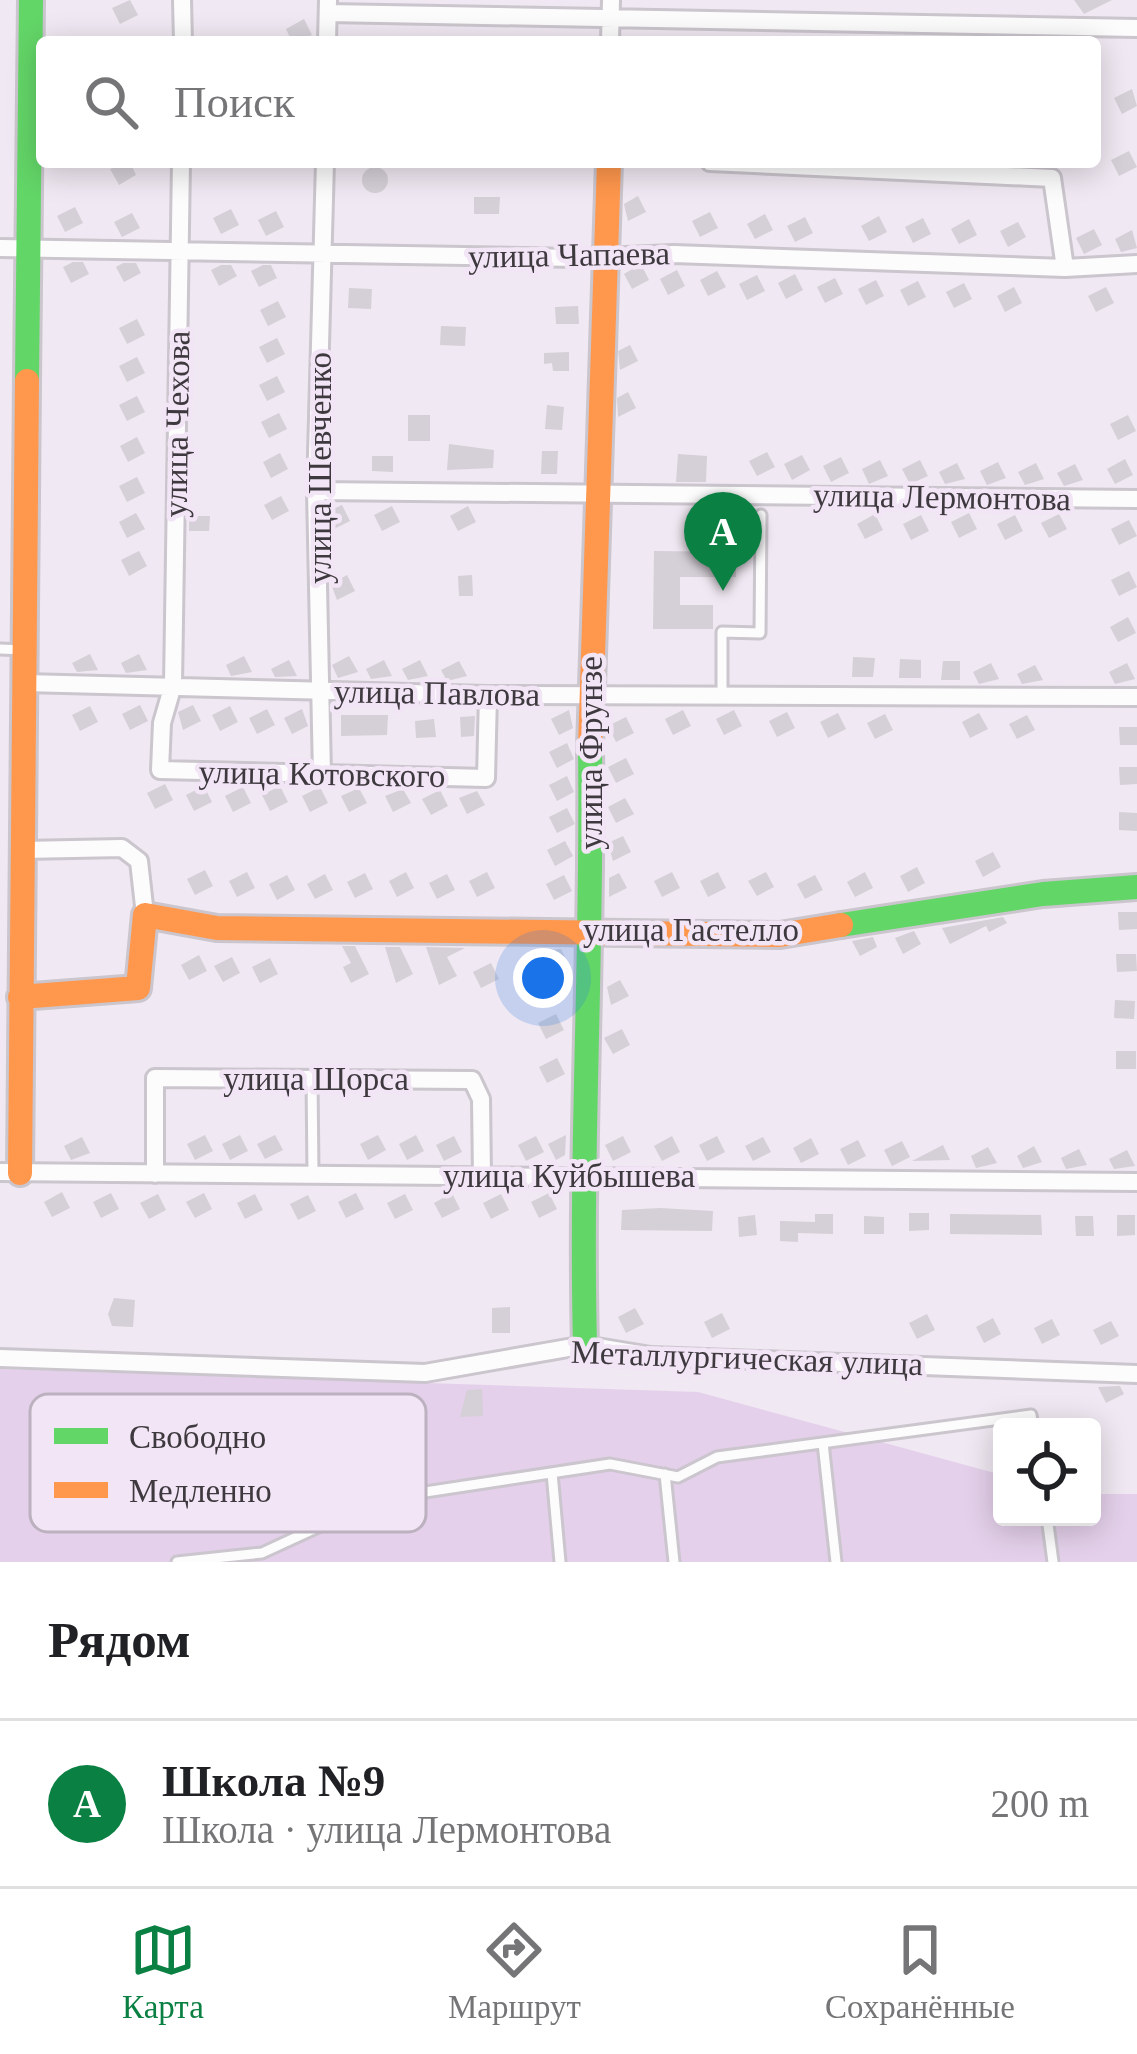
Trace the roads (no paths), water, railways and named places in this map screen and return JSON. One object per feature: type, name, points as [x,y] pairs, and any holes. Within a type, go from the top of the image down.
[{"type":"street","points":[[10,1173],[23,850],[25,683],[13,649],[29,250],[31,0]]},
{"type":"street","points":[[182,0],[183,36]]},
{"type":"street","points":[[610,36],[611,0]]},
{"type":"street","points":[[328,7],[475,7],[610,20],[1137,28]]},
{"type":"street","name":"улица Чехова","points":[[172,685],[181,168]]},
{"type":"street","name":"улица Шевченко","points":[[322,775],[316,491],[325,168]]},
{"type":"street","name":"улица Фрунзе","points":[[585,1345],[581,1173],[593,930],[594,494],[609,168]]},
{"type":"street","points":[[838,168],[1052,178],[1066,268]]},
{"type":"street","name":"улица Чапаева","points":[[0,248],[1066,268],[1137,264]]},
{"type":"street","name":"улица Лермонтова","points":[[316,491],[1137,499]]},
{"type":"street","name":"улица Павлова","points":[[25,683],[488,695],[1137,697]]},
{"type":"street","name":"улица Котовского","points":[[172,685],[162,723],[160,770],[486,778],[488,695]]},
{"type":"street","points":[[20,997],[138,988],[145,915],[139,861],[122,848],[23,850]]},
{"type":"street","name":"улица Гастелло","points":[[145,915],[217,928],[780,935],[1043,894],[1137,886]]},
{"type":"street","name":"улица Щорса","points":[[155,1174],[155,1078],[472,1080],[481,1099],[482,1178]]},
{"type":"street","name":"улица Куйбышева","points":[[10,1173],[482,1178],[581,1173],[1137,1182]]},
{"type":"street","name":"Металлургическая улица","points":[[0,1358],[425,1373],[585,1345],[651,1355],[1137,1374]]},
{"type":"lane","points":[[722,697],[722,632],[760,633],[761,515]]},
{"type":"lane","points":[[312,1079],[313,1174]]},
{"type":"lane","points":[[426,1492],[610,1464],[678,1477],[717,1456],[993,1420]]},
{"type":"lane","points":[[823,1443],[836,1562]]},
{"type":"lane","points":[[552,1473],[560,1562]]},
{"type":"lane","points":[[665,1474],[674,1562]]},
{"type":"lane","points":[[1048,1526],[1054,1562]]},
{"type":"lane","points":[[176,1562],[262,1553],[308,1532]]},
{"type":"place","name":"Школа №9","points":[[723,591]]}]
